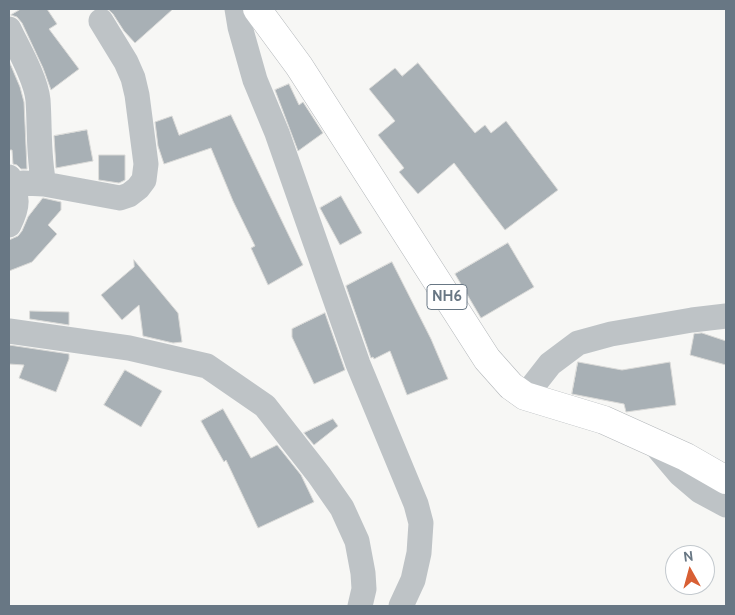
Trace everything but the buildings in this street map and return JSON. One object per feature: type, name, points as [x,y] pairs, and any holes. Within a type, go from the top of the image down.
[{"type":"highway","name":"NH6","points":[[257,9],[299,66],[487,359],[511,386],[525,396],[604,420],[686,457],[726,480]]},
{"type":"street","points":[[238,9],[240,27],[255,80],[277,133],[358,364],[416,504],[421,523],[419,553],[413,580],[401,606]]},
{"type":"street","points":[[9,226],[17,205],[12,184],[44,184],[120,198],[129,195],[144,180],[146,164],[133,78],[126,62],[101,21]]},
{"type":"street","points":[[9,29],[38,99],[41,170],[44,184]]},
{"type":"street","points":[[525,396],[550,364],[578,343],[611,334],[726,316]]},
{"type":"street","points":[[9,331],[129,348],[207,366],[265,406],[319,475],[342,508],[357,540],[364,589],[360,606]]},
{"type":"street","points":[[652,441],[680,474],[700,491],[726,505]]}]
